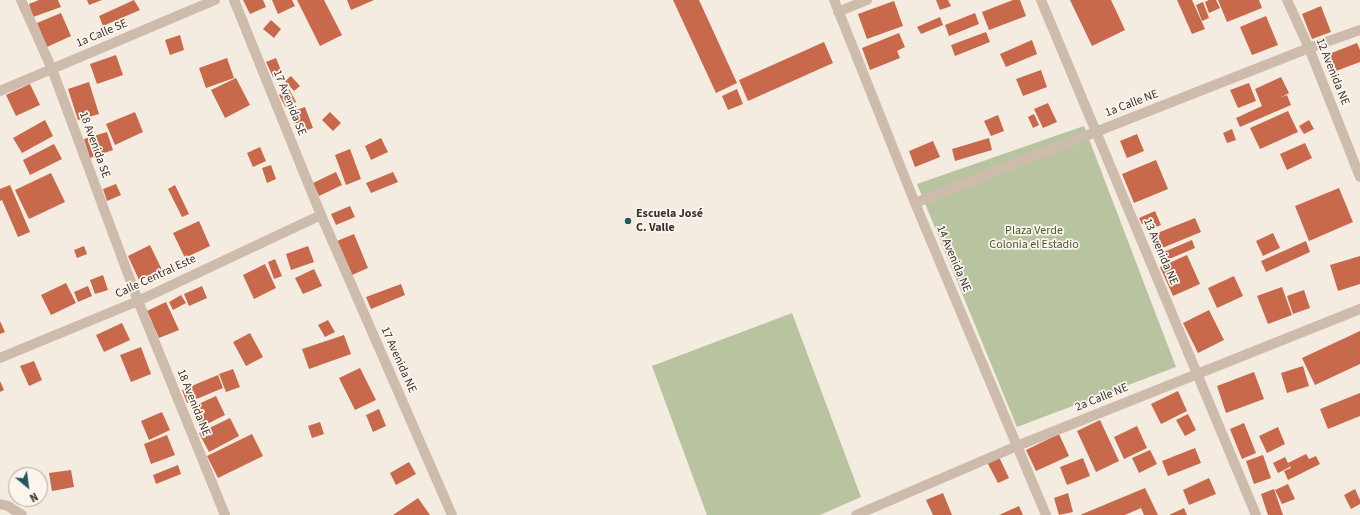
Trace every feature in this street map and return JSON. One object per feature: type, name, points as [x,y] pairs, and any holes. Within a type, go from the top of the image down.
[{"type":"street","name":"18 Avenida SE","points":[[21,0],[52,69],[138,301]]},
{"type":"street","name":"1a Calle SE","points":[[0,91],[215,0]]},
{"type":"street","name":"17 Avenida SE","points":[[234,0],[321,215]]},
{"type":"street","name":"14 Avenida NE","points":[[834,0],[915,203],[1046,515]]},
{"type":"street","points":[[838,12],[867,0]]},
{"type":"street","name":"13 Avenida NE","points":[[1041,0],[1256,515]]},
{"type":"street","name":"12 Avenida NE","points":[[1287,0],[1309,48],[1360,177]]},
{"type":"street","name":"1a Calle NE","points":[[915,203],[1309,48],[1360,30]]},
{"type":"street","name":"Calle Central Este","points":[[0,358],[138,301],[321,215]]},
{"type":"street","name":"17 Avenida NE","points":[[321,215],[452,515]]},
{"type":"street","name":"18 Avenida NE","points":[[138,301],[225,515]]},
{"type":"street","name":"2a Calle NE","points":[[856,515],[1017,446],[1360,309]]},
{"type":"street","points":[[0,504],[8,506],[22,515]]},
{"type":"green space","name":"Plaza Verde Colonia el Estadio","points":[[1084,126],[1176,367],[1017,427],[917,184]]},
{"type":"green space","points":[[792,313],[861,497],[820,515],[707,515],[652,366]]},
{"type":"building","points":[[39,0],[58,0],[61,7],[33,17],[29,4]]},
{"type":"building","points":[[87,0],[102,0],[89,5]]},
{"type":"building","points":[[134,0],[140,10],[103,26],[99,16]]},
{"type":"building","points":[[243,0],[263,0],[266,7],[250,14]]},
{"type":"building","points":[[272,0],[292,0],[295,6],[278,14]]},
{"type":"building","points":[[297,0],[324,0],[342,35],[320,46]]},
{"type":"building","points":[[347,0],[374,0],[351,10]]},
{"type":"building","points":[[673,0],[699,0],[737,83],[716,93]]},
{"type":"building","points":[[936,0],[948,0],[951,6],[940,10]]},
{"type":"building","points":[[1013,0],[1020,0],[1026,16],[989,30],[982,12]]},
{"type":"building","points":[[1070,0],[1111,0],[1125,30],[1092,46]]},
{"type":"building","points":[[1177,0],[1192,0],[1205,29],[1192,34]]},
{"type":"building","points":[[1209,0],[1216,0],[1220,8],[1209,13],[1205,2]]},
{"type":"building","points":[[1218,0],[1259,0],[1262,8],[1227,22]]},
{"type":"building","points":[[894,1],[903,26],[867,39],[858,14]]},
{"type":"building","points":[[1203,2],[1209,18],[1202,21],[1196,5]]},
{"type":"building","points":[[1321,6],[1331,32],[1312,39],[1302,14]]},
{"type":"building","points":[[61,13],[71,36],[47,47],[37,23]]},
{"type":"building","points":[[975,13],[979,24],[949,36],[945,25]]},
{"type":"building","points":[[1266,16],[1278,45],[1252,55],[1240,27]]},
{"type":"building","points":[[940,17],[943,25],[921,34],[917,27]]},
{"type":"building","points":[[271,20],[281,29],[274,38],[263,29]]},
{"type":"building","points":[[986,32],[990,42],[955,56],[951,45]]},
{"type":"building","points":[[899,33],[905,47],[897,51],[900,58],[870,70],[862,48]]},
{"type":"building","points":[[180,35],[184,50],[170,55],[165,40]]},
{"type":"building","points":[[1032,40],[1037,54],[1006,67],[1000,54]]},
{"type":"building","points":[[824,42],[833,63],[748,101],[739,80]]},
{"type":"building","points":[[1357,43],[1360,50],[1360,62],[1336,71],[1329,54]]},
{"type":"building","points":[[116,55],[123,75],[97,84],[90,64]]},
{"type":"building","points":[[227,58],[234,78],[206,88],[199,68]]},
{"type":"building","points":[[276,58],[282,73],[273,77],[266,62]]},
{"type":"building","points":[[1041,70],[1047,87],[1023,96],[1016,79]]},
{"type":"building","points":[[291,76],[300,86],[294,91],[285,81]]},
{"type":"building","points":[[1281,77],[1289,93],[1280,98],[1287,95],[1291,105],[1240,127],[1236,118],[1262,106],[1255,89]]},
{"type":"building","points":[[236,78],[250,105],[225,118],[211,90]]},
{"type":"building","points":[[89,82],[99,114],[78,120],[68,89]]},
{"type":"building","points":[[1249,83],[1256,101],[1238,108],[1230,90]]},
{"type":"building","points":[[30,84],[40,105],[16,116],[6,95]]},
{"type":"building","points":[[289,89],[296,102],[286,108],[279,95]]},
{"type":"building","points":[[737,89],[743,104],[728,110],[722,96]]},
{"type":"building","points":[[1048,103],[1057,122],[1043,128],[1034,109]]},
{"type":"building","points":[[305,107],[313,128],[298,133],[290,112]]},
{"type":"building","points":[[1288,111],[1298,132],[1260,149],[1250,128]]},
{"type":"building","points":[[135,112],[143,132],[115,145],[106,124]]},
{"type":"building","points":[[330,112],[341,123],[333,131],[322,120]]},
{"type":"building","points":[[1034,114],[1039,125],[1033,128],[1028,117]]},
{"type":"building","points":[[998,115],[1004,131],[991,136],[984,121]]},
{"type":"building","points":[[45,120],[53,136],[22,153],[13,138]]},
{"type":"building","points":[[1309,120],[1314,129],[1304,134],[1299,126]]},
{"type":"building","points":[[1232,129],[1236,140],[1227,143],[1223,133]]},
{"type":"building","points":[[107,132],[113,150],[90,158],[84,139]]},
{"type":"building","points":[[1137,134],[1144,151],[1127,158],[1120,141]]},
{"type":"building","points":[[381,138],[388,152],[371,160],[365,146]]},
{"type":"building","points":[[989,138],[992,150],[955,161],[952,149]]},
{"type":"building","points":[[933,141],[940,157],[915,167],[909,151]]},
{"type":"building","points":[[1305,143],[1312,158],[1287,170],[1280,154]]},
{"type":"building","points":[[54,144],[62,159],[30,175],[23,160]]},
{"type":"building","points":[[260,147],[266,161],[253,167],[247,153]]},
{"type":"building","points":[[350,149],[361,179],[346,185],[335,155]]},
{"type":"building","points":[[1156,160],[1168,189],[1134,203],[1122,174]]},
{"type":"building","points":[[271,165],[276,179],[267,183],[262,168]]},
{"type":"building","points":[[336,172],[342,185],[319,196],[313,183]]},
{"type":"building","points":[[393,172],[398,182],[371,193],[366,183]]},
{"type":"building","points":[[51,173],[65,202],[29,219],[15,190]]},
{"type":"building","points":[[116,184],[121,195],[107,201],[103,189]]},
{"type":"building","points":[[10,185],[30,232],[18,237],[2,200],[0,201],[0,189]]},
{"type":"building","points":[[175,185],[189,214],[182,217],[168,189]]},
{"type":"building","points":[[1339,188],[1353,222],[1309,241],[1295,206]]},
{"type":"building","points":[[350,206],[355,217],[336,225],[331,214]]},
{"type":"building","points":[[1155,211],[1161,225],[1151,229],[1147,221],[1142,224],[1139,218]]},
{"type":"building","points":[[1195,218],[1201,232],[1155,251],[1150,236]]},
{"type":"building","points":[[199,221],[210,246],[185,258],[173,233]]},
{"type":"building","points":[[1273,233],[1280,248],[1263,256],[1256,241]]},
{"type":"building","points":[[354,234],[368,268],[352,275],[337,241]]},
{"type":"building","points":[[1192,240],[1195,248],[1162,262],[1159,254]]},
{"type":"building","points":[[1306,241],[1310,252],[1266,272],[1261,261]]},
{"type":"building","points":[[150,245],[162,270],[139,280],[128,256]]},
{"type":"building","points":[[84,246],[87,254],[77,258],[74,250]]},
{"type":"building","points":[[308,246],[314,262],[291,270],[286,254]]},
{"type":"building","points":[[1187,255],[1200,284],[1173,296],[1160,267]]},
{"type":"building","points":[[1360,256],[1360,284],[1338,291],[1330,265]]},
{"type":"building","points":[[275,259],[282,276],[274,279],[268,262]]},
{"type":"building","points":[[265,264],[276,288],[254,299],[243,275]]},
{"type":"building","points":[[314,269],[322,286],[303,294],[295,278]]},
{"type":"building","points":[[103,275],[108,290],[95,294],[90,280]]},
{"type":"building","points":[[1234,276],[1243,296],[1217,308],[1208,288]]},
{"type":"building","points":[[66,283],[76,303],[51,315],[41,295]]},
{"type":"building","points":[[401,284],[405,295],[371,309],[366,297]]},
{"type":"building","points":[[88,286],[92,296],[78,302],[74,292]]},
{"type":"building","points":[[202,286],[207,298],[189,306],[184,294]]},
{"type":"building","points":[[1282,287],[1292,315],[1268,324],[1257,296]]},
{"type":"building","points":[[1304,290],[1310,308],[1293,314],[1287,296]]},
{"type":"building","points":[[181,295],[186,303],[173,310],[169,302]]},
{"type":"building","points":[[166,302],[179,330],[159,338],[147,311]]},
{"type":"building","points":[[1209,310],[1224,340],[1198,353],[1183,323]]},
{"type":"building","points":[[328,320],[335,332],[325,337],[318,325]]},
{"type":"building","points":[[0,321],[5,332],[0,334]]},
{"type":"building","points":[[122,323],[130,340],[104,352],[96,335]]},
{"type":"building","points":[[1360,331],[1360,364],[1315,385],[1302,358]]},
{"type":"building","points":[[250,333],[263,357],[246,366],[233,342]]},
{"type":"building","points":[[344,335],[351,354],[309,369],[302,349]]},
{"type":"building","points":[[141,347],[151,374],[131,382],[120,355]]},
{"type":"building","points":[[34,361],[42,380],[29,386],[20,366]]},
{"type":"building","points":[[1303,366],[1309,386],[1287,393],[1281,373]]},
{"type":"building","points":[[360,368],[376,400],[355,410],[339,378]]},
{"type":"building","points":[[233,369],[240,387],[226,392],[219,374]]},
{"type":"building","points":[[1254,372],[1264,399],[1226,413],[1217,386]]},
{"type":"building","points":[[218,375],[223,388],[187,403],[182,390]]},
{"type":"building","points":[[0,381],[4,390],[0,392]]},
{"type":"building","points":[[1178,391],[1187,411],[1161,424],[1151,404]]},
{"type":"building","points":[[1360,393],[1360,416],[1328,429],[1320,409]]},
{"type":"building","points":[[216,396],[225,415],[201,427],[192,407]]},
{"type":"building","points":[[379,409],[386,426],[373,432],[366,415]]},
{"type":"building","points":[[162,412],[170,430],[149,440],[141,421]]},
{"type":"building","points":[[1188,414],[1196,430],[1185,436],[1176,420]]},
{"type":"building","points":[[230,418],[239,436],[209,452],[199,433]]},
{"type":"building","points":[[1100,420],[1119,461],[1096,472],[1077,431]]},
{"type":"building","points":[[320,422],[324,434],[312,438],[308,426]]},
{"type":"building","points":[[1244,423],[1256,453],[1242,459],[1230,429]]},
{"type":"building","points":[[1137,426],[1147,448],[1124,459],[1114,437]]},
{"type":"building","points":[[1278,427],[1285,444],[1267,453],[1259,436]]},
{"type":"building","points":[[252,434],[263,456],[218,478],[207,456]]},
{"type":"building","points":[[1059,434],[1069,456],[1036,471],[1026,450]]},
{"type":"building","points":[[167,435],[175,455],[151,464],[144,444]]},
{"type":"building","points":[[1195,448],[1201,463],[1168,476],[1162,461]]},
{"type":"building","points":[[1150,450],[1157,464],[1139,473],[1132,458]]},
{"type":"building","points":[[1306,454],[1309,459],[1316,456],[1320,464],[1288,480],[1284,471],[1291,468],[1288,463]]},
{"type":"building","points":[[1263,455],[1271,478],[1254,484],[1246,461]]},
{"type":"building","points":[[999,457],[1009,478],[998,483],[987,462]]},
{"type":"building","points":[[1285,457],[1290,467],[1278,473],[1273,463]]},
{"type":"building","points":[[1083,458],[1090,476],[1067,485],[1060,467]]},
{"type":"building","points":[[409,462],[416,474],[396,485],[390,473]]},
{"type":"building","points":[[178,465],[181,474],[156,484],[153,475]]},
{"type":"building","points":[[71,470],[74,487],[52,491],[49,473]]},
{"type":"building","points":[[1209,478],[1216,494],[1189,505],[1183,490]]},
{"type":"building","points":[[1288,484],[1295,499],[1282,504],[1275,490]]},
{"type":"building","points":[[1145,488],[1158,515],[1144,515],[1141,508],[1125,515],[1080,515]]},
{"type":"building","points":[[1274,489],[1283,515],[1268,515],[1261,494]]},
{"type":"building","points":[[1355,489],[1360,500],[1360,504],[1351,509],[1344,495]]},
{"type":"building","points":[[943,493],[952,515],[933,515],[926,500]]},
{"type":"building","points":[[1068,493],[1073,512],[1059,515],[1054,498]]},
{"type":"building","points":[[418,498],[430,515],[393,515]]},
{"type":"building","points":[[1019,506],[1023,515],[999,515]]},
{"type":"building","points":[[1184,508],[1187,515],[1169,515]]},
{"type":"place","name":"Escuela José C. Valle","points":[[628,221]]}]
